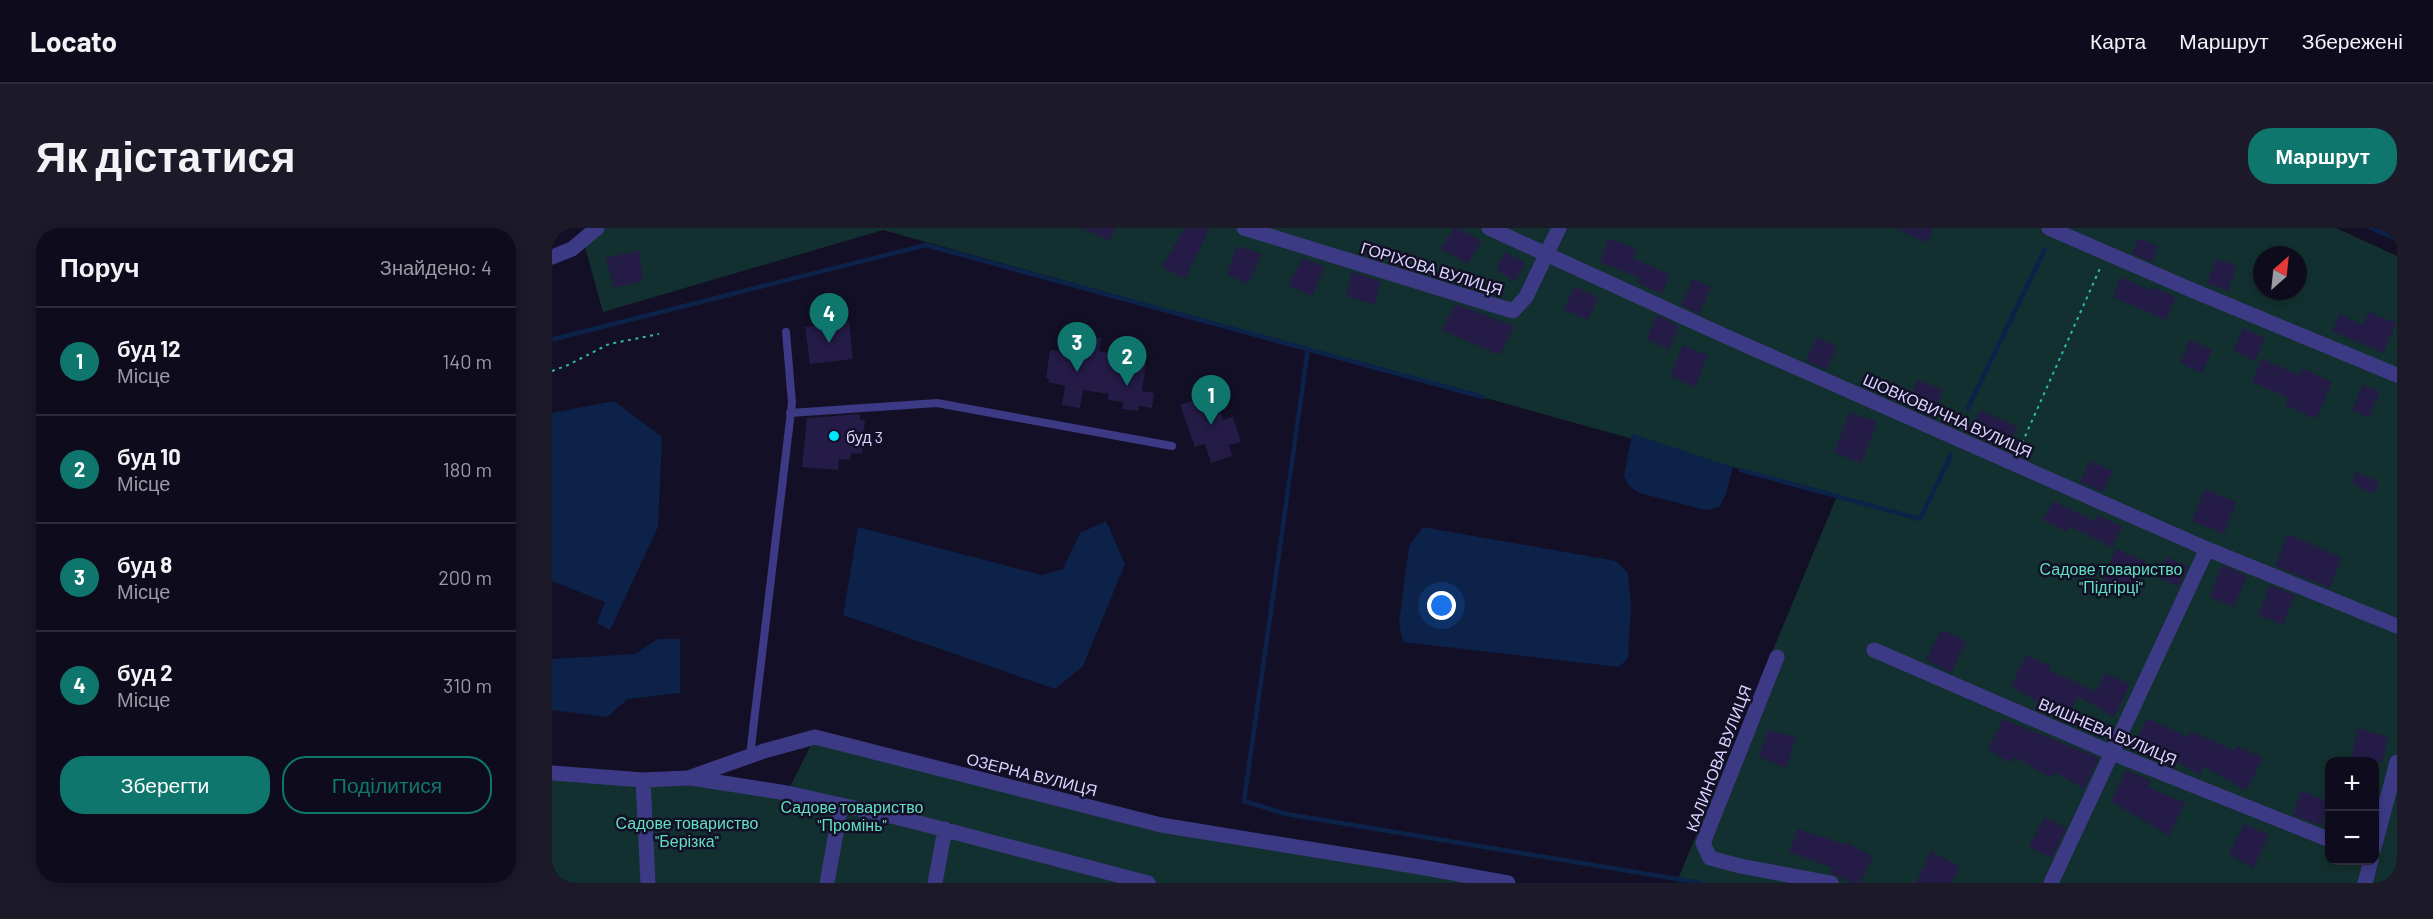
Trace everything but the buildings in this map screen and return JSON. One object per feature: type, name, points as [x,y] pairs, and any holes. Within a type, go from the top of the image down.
[{"type":"street","points":[[552,257],[572,249],[597,228]]},
{"type":"street","name":"ГОРІХОВА ВУЛИЦЯ","points":[[1244,228],[1513,311],[1526,297],[1547,255]]},
{"type":"street","name":"ШОВКОВИЧНА ВУЛИЦЯ","points":[[1489,228],[2013,464],[2207,549],[2397,626]]},
{"type":"street","points":[[1547,255],[1559,228]]},
{"type":"street","points":[[2049,228],[2397,375]]},
{"type":"street","points":[[2051,883],[2207,549]]},
{"type":"street","name":"ВИШНЕВА ВУЛИЦЯ","points":[[1874,650],[2112,753],[2325,838]]},
{"type":"street","name":"КАЛИНОВА ВУЛИЦЯ","points":[[1777,657],[1703,843],[1710,858],[1762,877],[1831,883]]},
{"type":"street","name":"ОЗЕРНА ВУЛИЦЯ","points":[[552,773],[643,780],[688,778],[815,737],[1161,825],[1508,883]]},
{"type":"street","points":[[2379,829],[2397,762]]},
{"type":"street","points":[[688,778],[787,793],[841,805],[945,829],[1148,883]]},
{"type":"street","points":[[643,780],[648,883]]},
{"type":"street","points":[[827,883],[841,805]]},
{"type":"street","points":[[935,883],[945,829]]},
{"type":"street","points":[[2365,883],[2370,865]]},
{"type":"lane","points":[[750,757],[792,403],[786,332]]},
{"type":"lane","points":[[790,413],[937,404],[1172,446]]},
{"type":"path","points":[[2013,464],[2106,253]]},
{"type":"path","points":[[552,370],[568,365],[609,344],[659,334]]},
{"type":"green space","name":"Садове товариство \"Підгірці\"","points":[[597,228],[2336,228],[2397,256],[2397,883],[1699,883],[1678,879],[1837,496],[883,230],[603,312],[583,240]]},
{"type":"green space","name":"Садове товариство \"Промінь\"","points":[[815,737],[1161,825],[1508,883],[552,883],[552,773],[787,793]]},
{"type":"water","points":[[614,401],[662,437],[658,527],[610,630],[597,623],[605,602],[552,581],[552,413]]},
{"type":"water","points":[[1632,434],[1733,467],[1726,494],[1719,507],[1706,510],[1639,493],[1629,486],[1624,476]]},
{"type":"water","points":[[1106,521],[1125,564],[1083,666],[1055,689],[843,615],[858,527],[1042,575],[1063,569],[1080,533]]},
{"type":"water","points":[[1423,527],[1616,561],[1628,573],[1631,608],[1628,658],[1619,667],[1403,642],[1399,623],[1409,546]]},
{"type":"water","points":[[658,639],[680,639],[680,693],[628,699],[607,717],[552,710],[552,659],[635,654]]},
{"type":"waterway","points":[[2371,228],[2397,239]]},
{"type":"waterway","points":[[554,339],[926,245],[1483,397]]},
{"type":"waterway","points":[[1968,408],[2045,249]]},
{"type":"waterway","points":[[1308,349],[1244,801],[1286,814],[1701,883]]},
{"type":"waterway","points":[[1741,470],[1920,519],[1951,455]]},
{"type":"place","name":"буд 2","points":[[829,343]]},
{"type":"place","name":"буд 8","points":[[1077,372]]},
{"type":"place","name":"буд 10","points":[[1127,386]]},
{"type":"place","name":"буд 12","points":[[1211,425]]},
{"type":"place","name":"буд 3","points":[[834,436]]},
{"type":"park label","name":"Садове товариство \"Берізка\"","points":[[687,831]]}]
